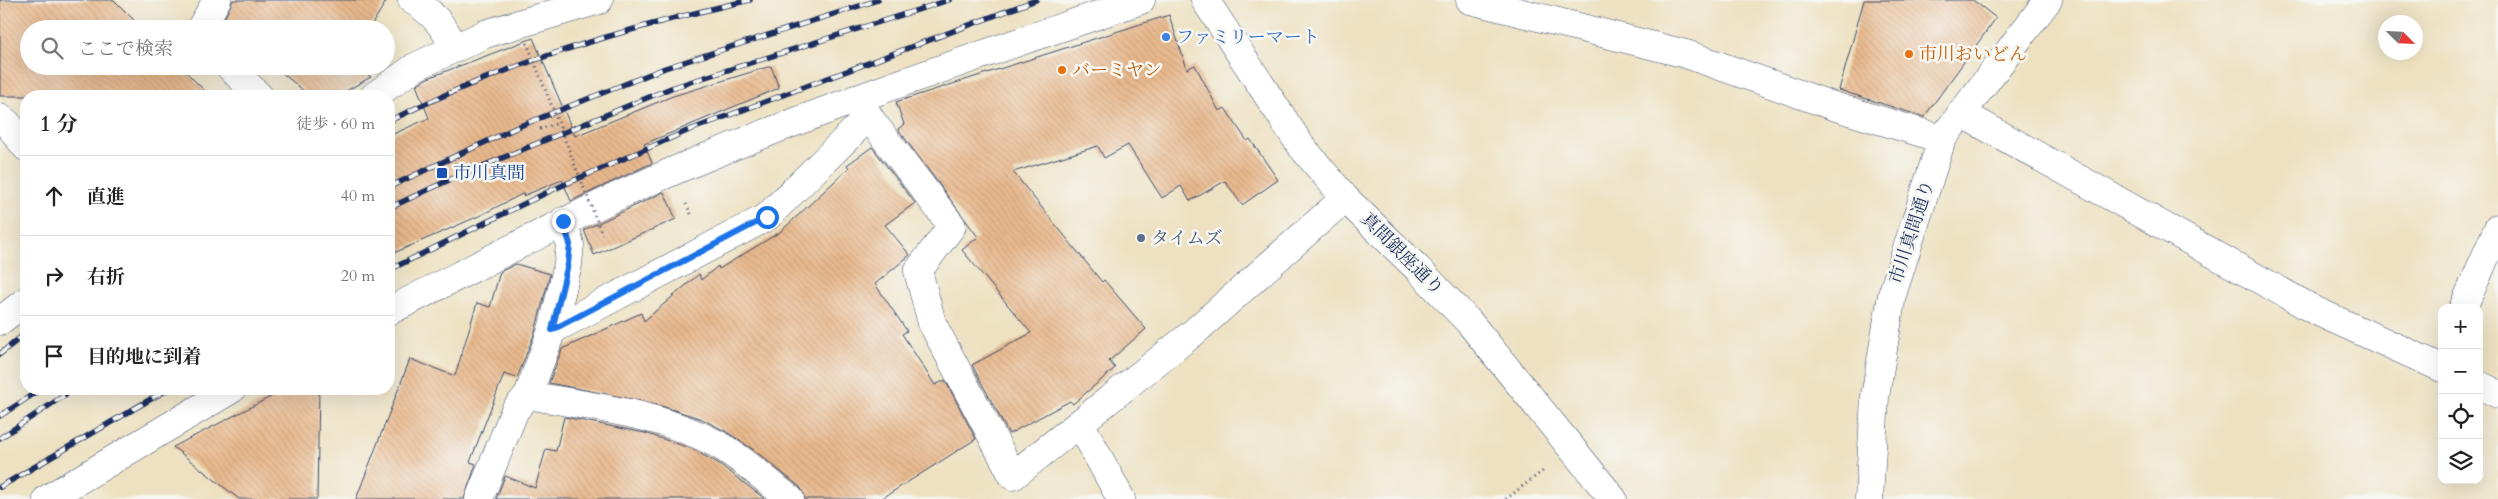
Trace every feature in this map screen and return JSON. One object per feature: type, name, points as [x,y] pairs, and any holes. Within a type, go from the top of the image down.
[{"type":"street","points":[[205,20],[217,0]]},
{"type":"street","points":[[412,0],[424,7],[444,26],[455,48]]},
{"type":"street","points":[[383,90],[416,67],[485,34],[599,0]]},
{"type":"street","points":[[395,308],[563,221],[700,159],[862,107],[1141,0]]},
{"type":"street","name":"真間銀座通り","points":[[1205,0],[1300,146],[1345,198],[1469,322],[1613,499]]},
{"type":"street","points":[[1470,0],[1686,54],[1833,106],[1942,139]]},
{"type":"street","name":"市川真間通り","points":[[1869,499],[1875,397],[1892,295],[1942,139],[2048,0]]},
{"type":"street","points":[[238,75],[254,90]]},
{"type":"street","points":[[552,330],[767,217],[862,107]]},
{"type":"street","points":[[862,107],[952,226],[918,271],[932,323],[1013,476],[1193,333],[1345,198]]},
{"type":"street","points":[[1962,113],[2316,311],[2438,363]]},
{"type":"street","points":[[0,118],[7,123],[20,139]]},
{"type":"street","points":[[479,499],[515,410],[528,395],[552,330],[568,264],[570,244],[563,221]]},
{"type":"street","points":[[2465,304],[2498,228]]},
{"type":"street","points":[[0,321],[20,306]]},
{"type":"street","points":[[2483,388],[2498,394]]},
{"type":"street","points":[[47,499],[222,395]]},
{"type":"street","points":[[528,395],[660,421],[688,431],[718,444],[790,499]]},
{"type":"street","points":[[1080,423],[1120,499]]},
{"type":"path","points":[[527,43],[602,234]]},
{"type":"path","points":[[540,130],[559,123]]},
{"type":"path","points":[[1506,499],[1572,449]]},
{"type":"building","points":[[0,0],[114,0],[134,20],[20,20],[20,75],[189,75],[204,90],[20,90],[20,96],[0,96]]},
{"type":"building","points":[[233,0],[387,0],[375,20],[223,20]]},
{"type":"building","name":"市川おいどん","points":[[1864,0],[1973,0],[1996,18],[1924,117],[1839,90]]},
{"type":"building","points":[[1169,15],[1187,69],[1195,65],[1219,111],[1225,108],[1247,141],[1250,139],[1278,180],[1242,205],[1225,181],[1190,201],[1181,186],[1162,198],[1128,145],[1104,158],[1098,146],[1013,172],[1102,282],[1104,280],[1146,329],[1109,361],[1115,368],[1073,404],[1070,401],[1009,434],[972,365],[1031,333],[962,250],[978,237],[898,129],[904,124],[896,102]]},
{"type":"building","points":[[533,38],[575,136],[673,96],[771,66],[779,88],[644,144],[652,163],[571,201],[562,180],[523,196],[524,193],[479,216],[395,252],[395,133],[429,118],[416,85],[428,78]]},
{"type":"building","points":[[285,75],[368,75],[371,77],[348,90],[303,90]]},
{"type":"building","points":[[872,147],[915,203],[885,225],[910,255],[875,284],[907,331],[902,334],[935,385],[945,380],[976,439],[881,499],[805,499],[800,487],[754,450],[702,419],[652,403],[549,383],[562,349],[641,313],[644,321],[699,274],[701,280],[718,266],[719,269],[780,232],[849,168],[847,165]]},
{"type":"building","points":[[664,192],[676,219],[594,255],[584,230]]},
{"type":"building","points":[[516,264],[550,274],[535,332],[517,378],[504,374],[470,462],[476,464],[464,499],[356,499],[410,359],[455,376],[477,303],[490,307],[500,272]]},
{"type":"building","points":[[274,395],[319,395],[317,499],[239,499],[173,447]]},
{"type":"building","points":[[564,417],[645,433],[689,448],[718,463],[765,499],[496,499],[505,476],[535,488],[546,449],[556,451]]},
{"type":"railway","points":[[395,118],[476,82],[566,50],[657,23],[750,0]]},
{"type":"railway","points":[[395,184],[520,126],[665,68],[878,0]]},
{"type":"railway","points":[[395,205],[449,180],[671,88],[949,0]]},
{"type":"railway","points":[[395,267],[552,190],[687,131],[1036,0]]},
{"type":"railway","points":[[0,354],[20,338]]},
{"type":"railway","points":[[0,416],[32,395]]},
{"type":"railway","points":[[0,438],[65,395]]},
{"type":"railway","points":[[0,487],[158,395]]},
{"type":"place","name":"ファミリーマート","points":[[1166,37]]},
{"type":"place","name":"市川おいどん","points":[[1909,54]]},
{"type":"place","name":"バーミヤン","points":[[1062,70]]},
{"type":"place","name":"市川真間","points":[[442,173]]},
{"type":"place","name":"タイムズ","points":[[1141,238]]},
{"type":"route","points":[[563,221],[570,244],[568,264],[552,330],[767,217]]}]
